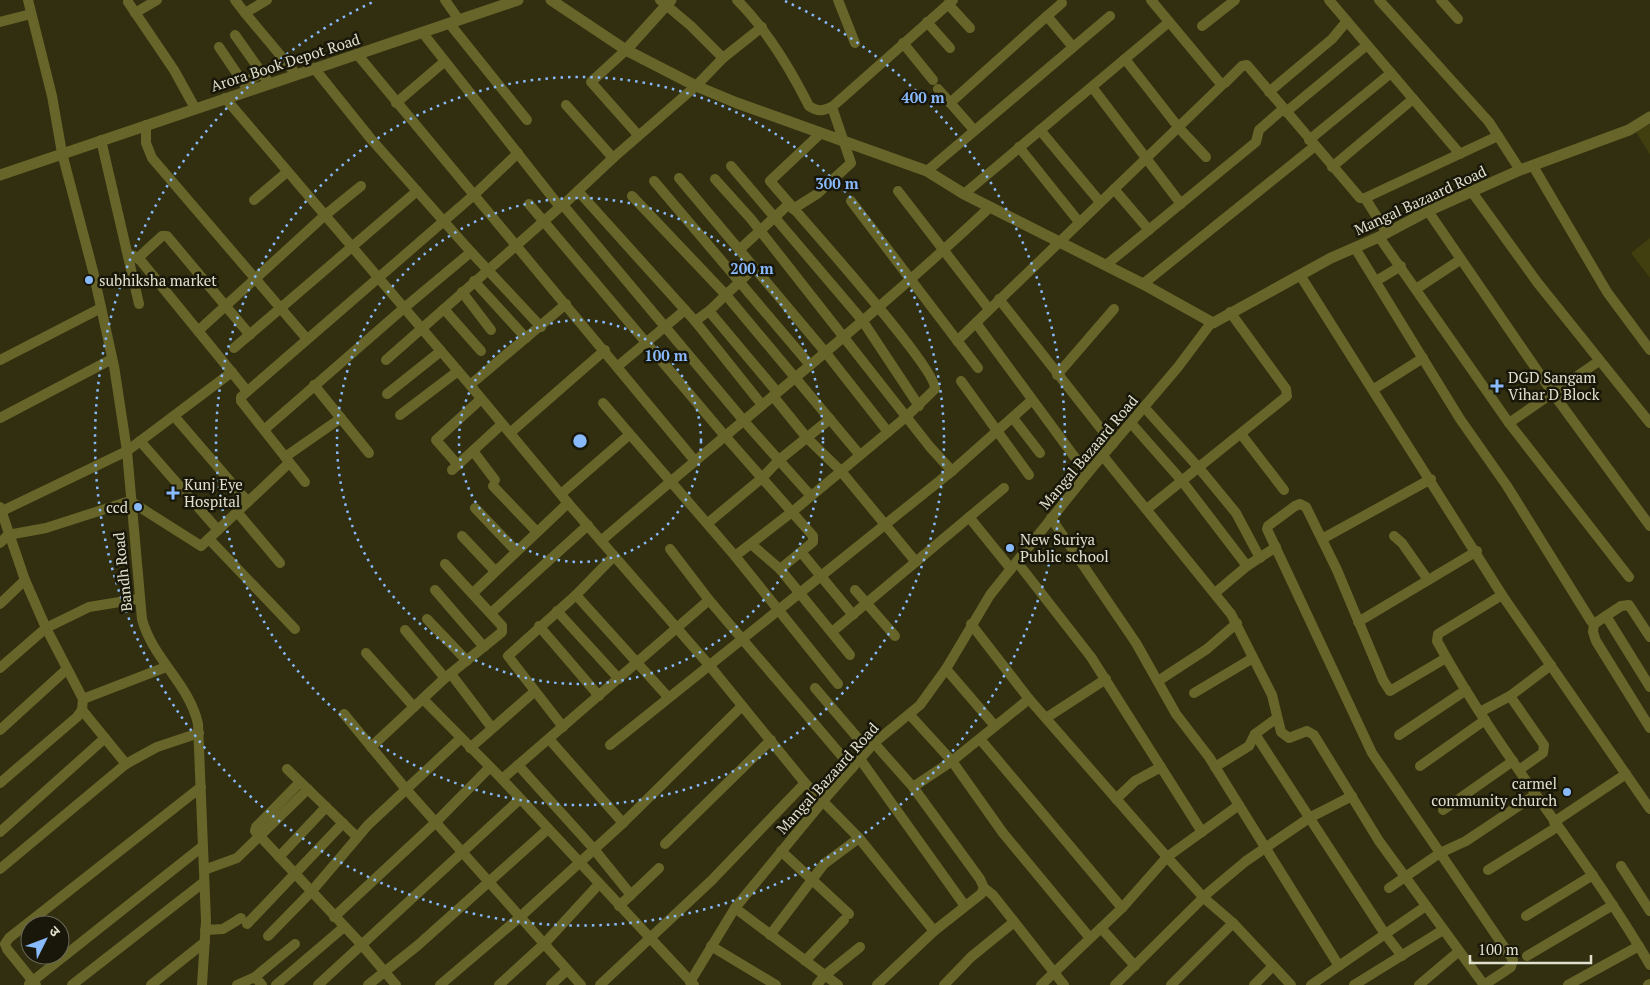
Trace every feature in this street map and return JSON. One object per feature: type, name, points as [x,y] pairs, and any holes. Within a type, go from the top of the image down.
[{"type":"street","name":"Bandh Road","points":[[28,0],[52,96],[62,153],[112,359],[127,451],[138,598],[145,631],[194,709],[199,733],[205,930],[202,985]]},
{"type":"street","points":[[135,13],[157,0]]},
{"type":"street","points":[[234,0],[296,74]]},
{"type":"street","points":[[245,13],[267,0]]},
{"type":"street","points":[[445,0],[454,21],[527,120]]},
{"type":"street","name":"Arora Book Depot Road","points":[[62,153],[225,98],[265,78],[296,74],[518,0]]},
{"type":"street","points":[[552,0],[626,50],[696,86],[737,103],[927,171],[964,194],[1143,284],[1211,323]]},
{"type":"street","points":[[738,0],[762,27],[795,77],[809,106],[822,111],[832,106],[950,2],[970,28]]},
{"type":"street","points":[[838,0],[855,44]]},
{"type":"street","points":[[1151,0],[1222,84]]},
{"type":"street","points":[[1202,26],[1235,0]]},
{"type":"street","points":[[1328,0],[1460,154]]},
{"type":"street","points":[[1379,0],[1489,122],[1520,170]]},
{"type":"street","points":[[1441,0],[1458,19]]},
{"type":"street","points":[[128,2],[174,70],[195,108]]},
{"type":"street","points":[[638,135],[591,82],[626,50],[665,2],[723,58]]},
{"type":"street","points":[[950,103],[1062,3]]},
{"type":"street","points":[[0,22],[31,14]]},
{"type":"street","points":[[1047,16],[1073,47]]},
{"type":"street","points":[[927,171],[1110,16]]},
{"type":"street","points":[[1269,92],[1332,39],[1347,21]]},
{"type":"street","points":[[927,22],[950,48]]},
{"type":"street","points":[[964,194],[1169,22]]},
{"type":"street","points":[[386,360],[474,281],[518,246],[578,192],[612,158],[696,86],[723,58],[762,27]]},
{"type":"street","points":[[422,32],[444,62],[561,206],[667,328],[744,421],[811,496]]},
{"type":"street","points":[[235,35],[265,78]]},
{"type":"street","points":[[903,44],[974,130]]},
{"type":"street","points":[[1106,265],[1256,142],[1260,130],[1367,46]]},
{"type":"street","points":[[219,47],[246,86]]},
{"type":"street","points":[[357,54],[396,103],[475,194],[605,350],[695,461]]},
{"type":"street","points":[[1125,60],[1179,128],[1206,157]]},
{"type":"street","points":[[396,103],[444,62]]},
{"type":"street","points":[[957,341],[989,308],[1179,128],[1222,84],[1246,64],[1357,196],[1365,198],[1498,136]]},
{"type":"street","points":[[314,68],[443,222],[541,327]]},
{"type":"street","points":[[1143,284],[1312,143],[1391,73]]},
{"type":"street","points":[[1092,88],[1181,204]]},
{"type":"street","points":[[225,98],[568,503],[709,665],[806,783],[859,838],[934,931]]},
{"type":"street","points":[[1332,167],[1413,99]]},
{"type":"street","points":[[566,105],[612,158]]},
{"type":"street","points":[[739,250],[775,217],[791,206],[817,194],[851,163],[832,106]]},
{"type":"street","name":"Mangal Bazaard Road","points":[[692,983],[711,946],[735,908],[860,759],[871,747],[910,714],[929,693],[946,669],[971,624],[990,595],[1087,474],[1178,367],[1211,323],[1216,322],[1230,312],[1300,274],[1383,235],[1428,211],[1520,170],[1629,130],[1650,118]]},
{"type":"street","points":[[146,125],[146,143],[152,158],[307,339]]},
{"type":"street","points":[[1040,130],[1100,202]]},
{"type":"street","points":[[735,556],[792,512],[859,454],[919,406],[933,393],[936,383],[878,306],[770,182],[821,133]]},
{"type":"street","points":[[101,140],[133,257],[139,304]]},
{"type":"street","points":[[1020,147],[1079,222]]},
{"type":"street","points":[[0,175],[62,153]]},
{"type":"street","points":[[305,482],[241,401],[247,390],[443,222],[518,153]]},
{"type":"street","points":[[731,166],[862,320],[919,406]]},
{"type":"street","points":[[1533,166],[1607,292],[1650,350]]},
{"type":"street","points":[[254,200],[287,172]]},
{"type":"street","points":[[679,178],[826,353],[888,432]]},
{"type":"street","points":[[715,179],[760,231],[906,417],[952,471]]},
{"type":"street","points":[[654,181],[810,365]]},
{"type":"street","points":[[198,331],[324,216],[361,186]]},
{"type":"street","points":[[1114,189],[1149,230]]},
{"type":"street","points":[[234,348],[417,191]]},
{"type":"street","points":[[898,191],[989,308]]},
{"type":"street","points":[[578,192],[695,321],[762,405]]},
{"type":"street","points":[[1472,192],[1537,282],[1650,423]]},
{"type":"street","points":[[632,196],[726,295],[796,376],[859,454]]},
{"type":"street","points":[[1365,198],[1401,266],[1509,423],[1629,577]]},
{"type":"street","points":[[850,201],[911,278],[978,368]]},
{"type":"street","points":[[529,204],[814,539],[780,569]]},
{"type":"street","points":[[601,541],[669,482],[826,353],[843,336],[944,251],[990,207]]},
{"type":"street","points":[[1428,211],[1552,392],[1650,526]]},
{"type":"street","points":[[133,257],[162,236],[167,236],[250,335]]},
{"type":"street","points":[[1355,248],[1423,358],[1594,624],[1593,632],[1596,641],[1650,728]]},
{"type":"street","points":[[265,429],[471,252]]},
{"type":"street","points":[[133,257],[247,390]]},
{"type":"street","points":[[1416,289],[1460,260]]},
{"type":"street","points":[[1376,281],[1401,266]]},
{"type":"street","points":[[695,321],[709,311],[754,268]]},
{"type":"street","points":[[1300,274],[1476,550],[1502,595],[1650,809]]},
{"type":"street","points":[[474,281],[526,338]]},
{"type":"street","points":[[462,292],[491,330]]},
{"type":"street","points":[[999,299],[1113,444]]},
{"type":"street","points":[[470,385],[566,304]]},
{"type":"street","points":[[0,360],[101,308]]},
{"type":"street","points":[[444,309],[481,350]]},
{"type":"street","points":[[1057,375],[1114,309]]},
{"type":"street","points":[[618,366],[667,328],[685,310]]},
{"type":"street","points":[[709,311],[775,394],[807,438],[840,470],[916,562]]},
{"type":"street","points":[[1147,509],[1285,399],[1287,392],[1230,312]]},
{"type":"street","points":[[976,323],[1087,474]]},
{"type":"street","points":[[510,433],[605,350]]},
{"type":"street","points":[[387,394],[441,351]]},
{"type":"street","points":[[1374,389],[1423,358]]},
{"type":"street","points":[[0,418],[112,359]]},
{"type":"street","points":[[1509,423],[1599,361]]},
{"type":"street","points":[[400,415],[458,371]]},
{"type":"street","points":[[0,782],[82,710],[83,699],[46,628],[25,580],[8,535],[1,509],[127,451],[232,372]]},
{"type":"street","points":[[961,381],[996,432],[1030,475]]},
{"type":"street","points":[[314,385],[369,453]]},
{"type":"street","points":[[481,399],[436,440],[455,468],[502,424]]},
{"type":"street","points":[[610,745],[952,471],[1032,400]]},
{"type":"street","points":[[603,403],[669,482],[708,523],[838,684]]},
{"type":"street","points":[[1144,407],[1199,468],[1236,513],[1260,558]]},
{"type":"street","points":[[174,416],[248,502]]},
{"type":"street","points":[[0,543],[8,535],[46,528],[130,501],[200,546],[238,514],[287,460],[341,418]]},
{"type":"street","points":[[1013,418],[1040,453]]},
{"type":"street","points":[[708,523],[762,478],[779,460],[830,419]]},
{"type":"street","points":[[1131,423],[1182,481],[1247,566]]},
{"type":"street","points":[[1241,434],[1284,490]]},
{"type":"street","points":[[561,494],[629,435]]},
{"type":"street","points":[[140,441],[218,530]]},
{"type":"street","points":[[473,451],[494,483],[537,532]]},
{"type":"street","points":[[1103,456],[1238,623],[1272,695],[1281,732],[1287,737],[1307,731],[1313,734],[1406,878],[1458,952],[1484,985],[1511,966],[1514,960],[1372,753],[1267,530],[1268,526],[1300,504],[1306,507],[1322,539],[1383,680],[1390,690],[1394,691],[1446,658]]},
{"type":"street","points":[[1322,539],[1431,479]]},
{"type":"street","points":[[832,632],[1004,488]]},
{"type":"street","points":[[472,593],[568,503]]},
{"type":"street","points":[[475,508],[516,551]]},
{"type":"street","points":[[238,514],[280,563]]},
{"type":"street","points":[[969,517],[1014,565],[1106,679],[1202,832]]},
{"type":"street","points":[[1051,518],[1111,605],[1176,714],[1215,767],[1339,966]]},
{"type":"street","points":[[491,613],[588,526]]},
{"type":"street","points":[[462,536],[495,571]]},
{"type":"street","points":[[1394,536],[1402,543],[1428,580]]},
{"type":"street","points":[[209,539],[295,629]]},
{"type":"street","points":[[751,544],[780,569],[850,655]]},
{"type":"street","points":[[1215,593],[1247,566],[1276,547]]},
{"type":"street","points":[[670,549],[709,600],[852,768]]},
{"type":"street","points":[[1358,622],[1476,550]]},
{"type":"street","points":[[801,552],[853,615]]},
{"type":"street","points":[[564,727],[534,692],[508,656],[539,626],[576,595],[614,556]]},
{"type":"street","points":[[371,747],[448,676],[500,634],[503,629],[491,613],[445,564]]},
{"type":"street","points":[[0,604],[25,580]]},
{"type":"street","points":[[435,590],[484,647]]},
{"type":"street","points":[[855,590],[895,636]]},
{"type":"street","points":[[576,595],[668,697]]},
{"type":"street","points":[[1502,595],[1437,635],[1437,641],[1482,716],[1555,825],[1594,875],[1650,965]]},
{"type":"street","points":[[0,668],[46,628],[89,607],[138,598]]},
{"type":"street","points":[[502,779],[709,600]]},
{"type":"street","points":[[1594,624],[1621,606],[1628,605],[1650,638]]},
{"type":"street","points":[[558,611],[619,679]]},
{"type":"street","points":[[1606,616],[1650,687]]},
{"type":"street","points":[[427,619],[467,661]]},
{"type":"street","points":[[1158,681],[1207,649],[1238,623]]},
{"type":"street","points":[[971,624],[1030,699],[1167,857],[1204,898],[1233,923],[1291,985]]},
{"type":"street","points":[[539,626],[599,696]]},
{"type":"street","points":[[405,630],[448,676],[492,728]]},
{"type":"street","points":[[366,653],[414,707]]},
{"type":"street","points":[[1194,693],[1253,658]]},
{"type":"street","points":[[1420,766],[1550,665]]},
{"type":"street","points":[[83,699],[166,667]]},
{"type":"street","points":[[0,730],[67,669]]},
{"type":"street","points":[[946,669],[995,726]]},
{"type":"street","points":[[1046,718],[1106,679]]},
{"type":"street","points":[[815,688],[871,747],[913,787],[980,879],[984,888],[993,895],[1064,985]]},
{"type":"street","points":[[1399,735],[1466,690]]},
{"type":"street","points":[[470,748],[534,692]]},
{"type":"street","points":[[1443,810],[1516,765],[1545,750],[1510,696]]},
{"type":"street","points":[[423,699],[520,798],[692,983]]},
{"type":"street","points":[[913,787],[952,761],[1030,699]]},
{"type":"street","points":[[440,985],[520,917],[593,848],[623,823],[742,706]]},
{"type":"street","points":[[82,710],[126,764]]},
{"type":"street","points":[[344,714],[435,823],[581,985]]},
{"type":"street","points":[[910,714],[952,761],[1003,833],[1090,938]]},
{"type":"street","points":[[1215,767],[1249,746],[1255,734],[1277,718]]},
{"type":"street","points":[[0,869],[126,764],[146,752],[199,733]]},
{"type":"street","points":[[1255,734],[1385,934],[1402,956]]},
{"type":"street","points":[[0,832],[105,738]]},
{"type":"street","points":[[268,936],[311,892],[357,837],[405,788],[461,738]]},
{"type":"street","points":[[980,739],[1122,908]]},
{"type":"street","points":[[549,740],[623,823]]},
{"type":"street","points":[[665,844],[771,740]]},
{"type":"street","points":[[860,759],[965,906]]},
{"type":"street","points":[[518,765],[593,848],[631,896]]},
{"type":"street","points":[[334,917],[435,823],[490,767]]},
{"type":"street","points":[[1116,798],[1135,781],[1161,767]]},
{"type":"street","points":[[287,769],[357,837]]},
{"type":"street","points":[[1488,870],[1626,774]]},
{"type":"street","points":[[600,985],[712,880],[806,783]]},
{"type":"street","points":[[304,785],[256,827],[255,831],[361,944],[396,985]]},
{"type":"street","points":[[201,787],[9,938],[5,944],[7,949],[32,983],[203,846]]},
{"type":"street","points":[[1389,888],[1440,853],[1466,841],[1534,795]]},
{"type":"street","points":[[1115,985],[1204,898],[1246,861],[1309,818],[1352,796]]},
{"type":"street","points":[[318,985],[520,798]]},
{"type":"street","points":[[1041,985],[1122,908],[1167,857],[1239,805]]},
{"type":"street","points":[[279,856],[326,807]]},
{"type":"street","points":[[205,930],[223,929],[244,921],[343,823]]},
{"type":"street","points":[[368,985],[417,946],[490,883],[548,829]]},
{"type":"street","points":[[204,870],[237,858],[260,837]]},
{"type":"street","points":[[770,935],[824,864],[859,838]]},
{"type":"street","points":[[782,851],[813,879],[847,917],[805,961]]},
{"type":"street","points":[[1621,866],[1650,911]]},
{"type":"street","points":[[619,906],[659,868]]},
{"type":"street","points":[[1526,916],[1594,875]]},
{"type":"street","points":[[72,985],[204,882]]},
{"type":"street","points":[[499,985],[544,944],[599,884]]},
{"type":"street","points":[[877,985],[934,931],[981,894],[984,888]]},
{"type":"street","points":[[1527,956],[1613,905]]},
{"type":"street","points":[[1311,985],[1426,906]]},
{"type":"street","points":[[735,908],[838,985]]},
{"type":"street","points":[[944,985],[971,957],[1014,922]]},
{"type":"street","points":[[1171,985],[1233,923]]},
{"type":"street","points":[[276,985],[344,927]]},
{"type":"street","points":[[1101,928],[1135,966]]},
{"type":"street","points":[[1354,985],[1443,930]]},
{"type":"street","points":[[151,985],[205,942]]},
{"type":"street","points":[[237,985],[258,981],[295,944]]},
{"type":"street","points":[[711,946],[776,985]]},
{"type":"street","points":[[1568,985],[1639,946]]},
{"type":"street","points":[[817,985],[824,976],[860,947]]},
{"type":"street","points":[[1419,985],[1458,952]]},
{"type":"street","points":[[1254,985],[1274,966]]},
{"type":"street","points":[[551,985],[567,970]]},
{"type":"street","points":[[1325,976],[1332,985]]},
{"type":"shaded area","points":[[1650,124],[1650,155],[1636,132]]},
{"type":"shaded area","points":[[1650,238],[1650,278],[1631,253]]},
{"type":"place","name":"subhiksha market","points":[[89,280]]},
{"type":"place","name":"DGD Sangam Vihar D Block","points":[[1497,386]]},
{"type":"place","name":"Kunj Eye Hospital","points":[[173,493]]},
{"type":"place","name":"ccd","points":[[138,507]]},
{"type":"place","name":"New Suriya Public school","points":[[1010,548]]},
{"type":"place","name":"carmel community church","points":[[1567,792]]}]
